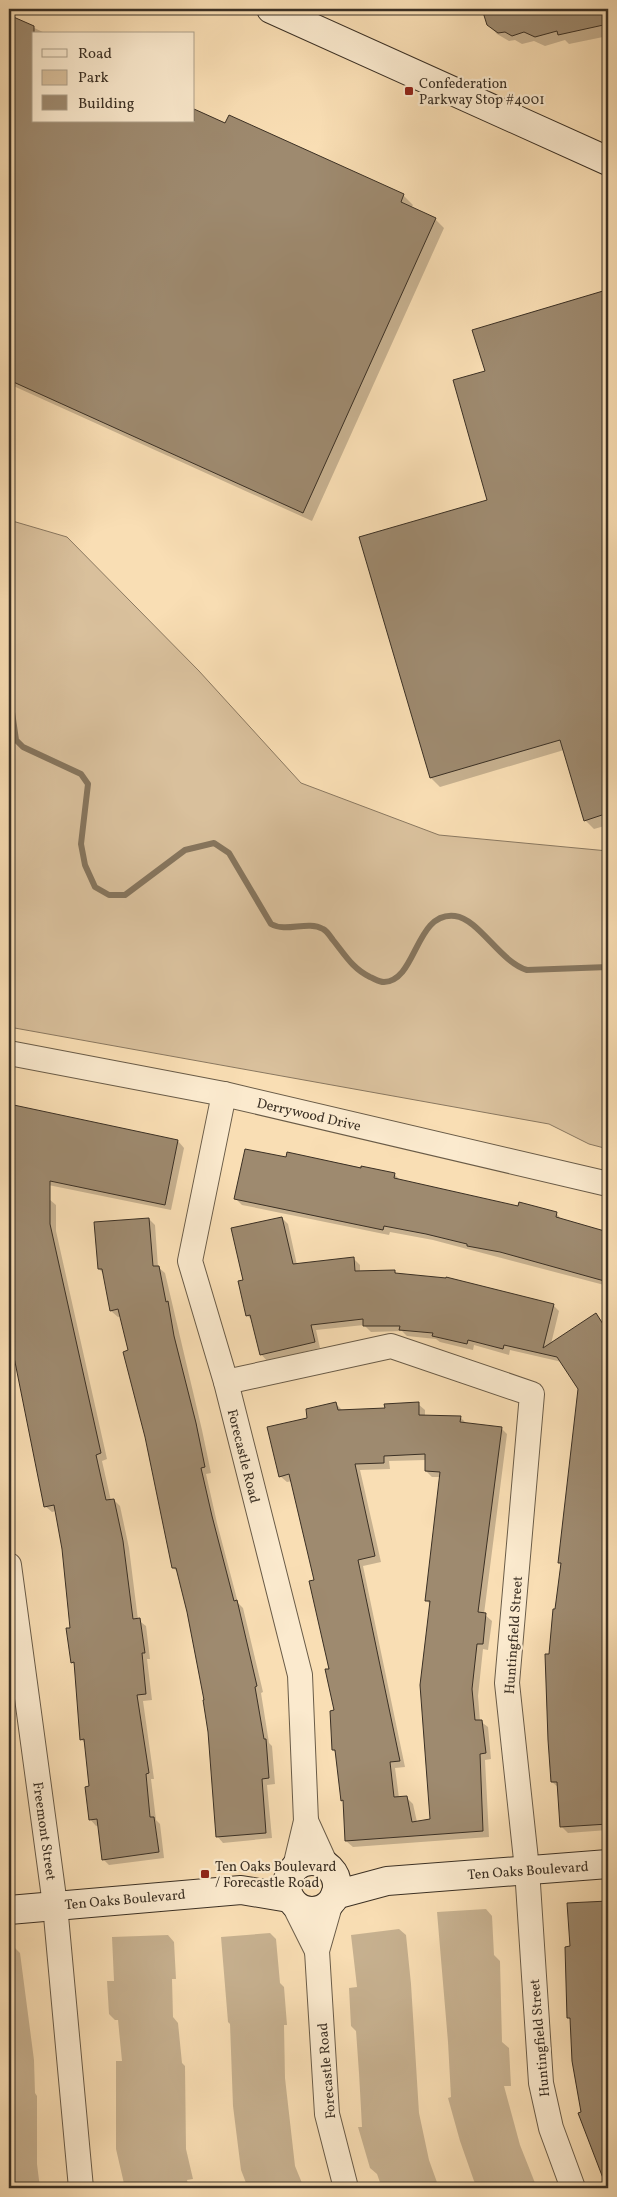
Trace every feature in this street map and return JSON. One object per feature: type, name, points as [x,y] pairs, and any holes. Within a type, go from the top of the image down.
[{"type":"street","points":[[271,9],[608,161]]},
{"type":"street","name":"Derrywood Drive","points":[[9,1053],[224,1094],[608,1184]]},
{"type":"street","name":"Forecastle Road","points":[[224,1094],[190,1261],[226,1382],[300,1675],[306,1821],[292,1886],[317,1951]]},
{"type":"street","name":"Huntingfield Street","points":[[226,1382],[391,1346],[532,1394],[507,1683],[527,1869],[541,2083],[551,2128],[573,2188]]},
{"type":"street","name":"Freemont Street","points":[[9,1565],[55,1905],[81,2188]]},
{"type":"street","name":"Forecastle Road","points":[[306,1821],[331,1883],[317,1951],[327,2114],[346,2188]]},
{"type":"street","name":"Ten Oaks Boulevard","points":[[9,1910],[292,1886],[310,1861],[331,1883],[351,1877],[387,1881],[608,1864]]},
{"type":"street","points":[[292,1886],[309,1911],[325,1908],[331,1883]]},
{"type":"green space","points":[[9,520],[67,537],[199,671],[301,783],[439,835],[608,851],[608,1149],[589,1144],[549,1124],[9,1027]]},
{"type":"building","points":[[482,9],[608,9],[608,24],[558,35],[557,31],[535,37],[524,32],[512,36],[505,32],[498,33],[487,25]]},
{"type":"building","points":[[9,15],[34,26],[34,32],[32,32],[32,122],[195,122],[195,109],[225,123],[229,115],[404,194],[401,202],[436,218],[303,513],[9,380]]},
{"type":"building","points":[[603,291],[608,308],[608,813],[584,821],[560,740],[430,778],[359,537],[487,500],[453,380],[485,371],[472,330]]},
{"type":"building","points":[[9,1104],[178,1140],[165,1205],[50,1181],[50,1224],[101,1453],[96,1455],[106,1500],[114,1499],[123,1541],[133,1619],[140,1618],[145,1653],[142,1653],[146,1694],[137,1695],[149,1773],[146,1774],[150,1817],[154,1817],[159,1852],[102,1860],[97,1819],[89,1820],[85,1787],[89,1786],[84,1739],[80,1740],[74,1662],[71,1663],[66,1628],[70,1628],[62,1549],[54,1505],[44,1507],[11,1342],[9,1343]]},
{"type":"building","points":[[245,1149],[286,1157],[287,1152],[361,1168],[361,1166],[395,1173],[394,1178],[518,1206],[519,1202],[557,1212],[556,1217],[608,1232],[608,1282],[426,1234],[384,1226],[383,1230],[234,1199]]},
{"type":"building","points":[[282,1217],[293,1264],[354,1257],[355,1271],[395,1270],[395,1273],[446,1277],[554,1304],[543,1348],[596,1313],[608,1332],[608,1694],[606,1694],[608,1824],[560,1827],[557,1782],[551,1782],[548,1740],[545,1654],[549,1654],[553,1609],[555,1609],[561,1563],[558,1563],[578,1389],[557,1357],[504,1345],[503,1349],[468,1340],[467,1344],[432,1336],[433,1333],[399,1330],[400,1326],[363,1326],[363,1319],[311,1325],[315,1342],[260,1355],[250,1315],[246,1316],[238,1281],[243,1280],[231,1228]]},
{"type":"building","points":[[149,1218],[153,1266],[159,1266],[166,1302],[168,1301],[174,1336],[196,1423],[205,1467],[201,1468],[212,1516],[234,1601],[237,1600],[257,1686],[255,1687],[264,1739],[266,1739],[269,1778],[262,1779],[266,1833],[216,1837],[204,1700],[187,1612],[176,1568],[172,1568],[145,1437],[123,1352],[128,1350],[118,1309],[110,1311],[102,1269],[98,1269],[94,1222]]},
{"type":"building","points":[[336,1402],[338,1410],[385,1408],[384,1404],[419,1402],[419,1415],[461,1416],[460,1422],[502,1427],[478,1612],[486,1613],[483,1644],[477,1644],[472,1689],[475,1720],[482,1720],[486,1753],[480,1754],[483,1831],[345,1841],[343,1800],[341,1801],[335,1750],[332,1750],[330,1711],[334,1710],[325,1669],[329,1669],[309,1581],[314,1580],[289,1474],[279,1477],[267,1427],[307,1418],[306,1409]],"holes":[[[425,1454],[425,1471],[440,1472],[425,1601],[430,1601],[420,1685],[430,1819],[412,1822],[407,1796],[394,1797],[390,1762],[400,1761],[358,1560],[375,1556],[355,1464],[384,1463],[384,1456]]]},
{"type":"building","points":[[608,1901],[608,2186],[606,2186],[578,2113],[581,2112],[572,2061],[570,2018],[567,2018],[565,1947],[570,1946],[567,1903]]},
{"type":"waterway","points":[[9,691],[16,740],[23,747],[81,774],[88,784],[81,844],[85,865],[95,887],[109,895],[125,895],[185,850],[214,843],[229,853],[271,924],[284,927],[310,926],[323,929],[354,966],[364,974],[380,982],[395,979],[403,971],[424,934],[432,924],[442,917],[455,916],[473,925],[508,959],[517,966],[527,970],[608,967]]},
{"type":"place","name":"Confederation Parkway Stop #4001","points":[[409,91]]},
{"type":"place","name":"Ten Oaks Boulevard / Forecastle Road","points":[[205,1874]]}]
